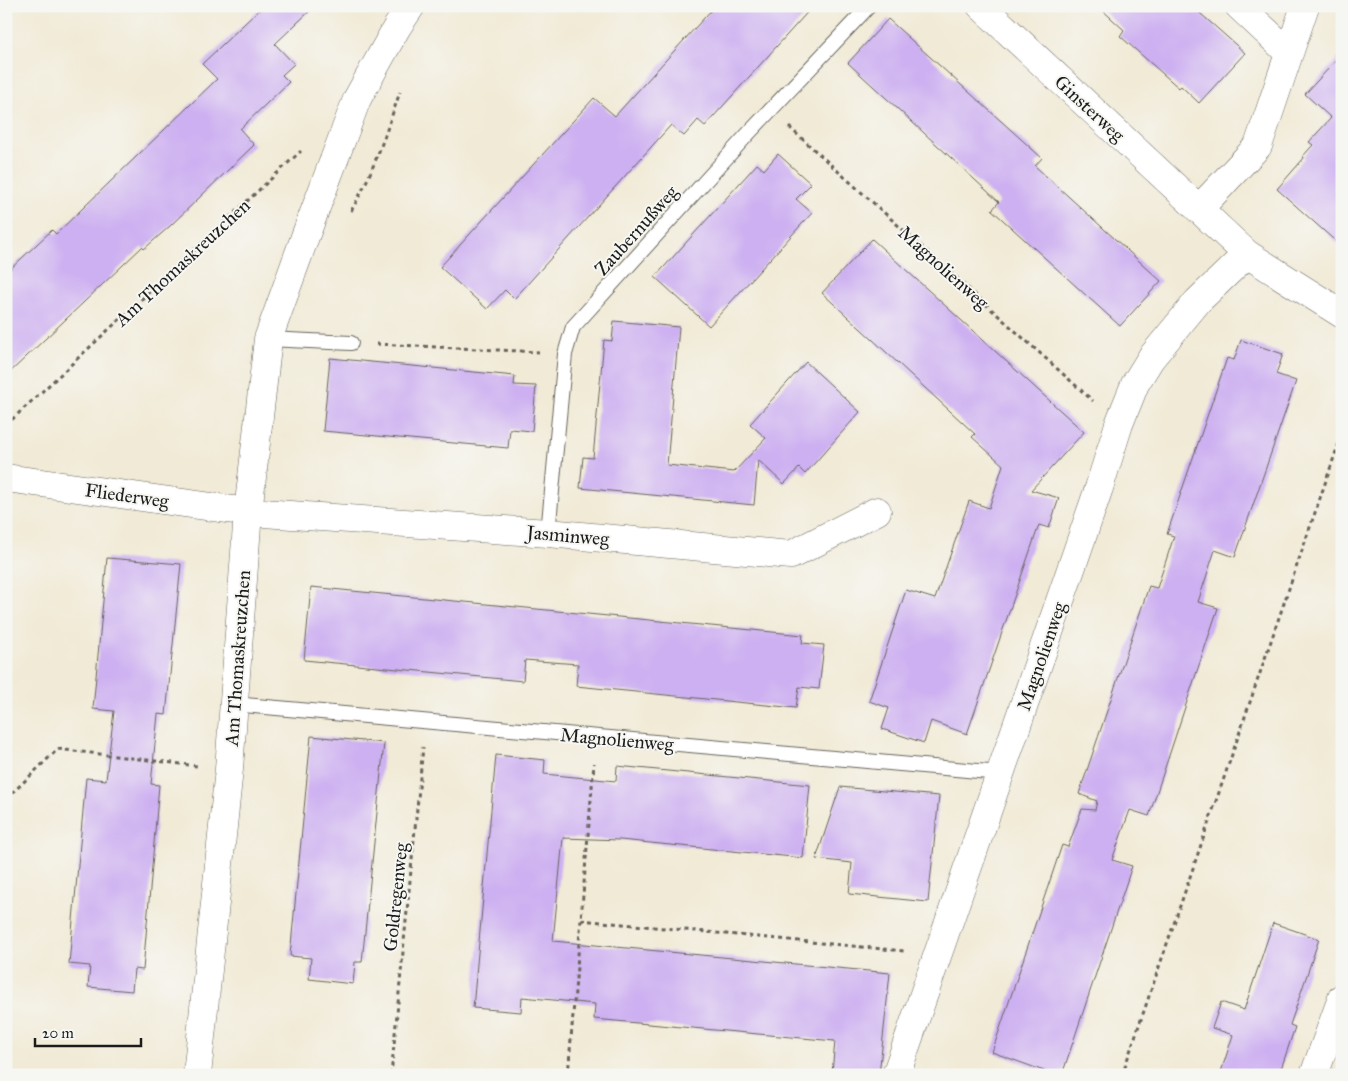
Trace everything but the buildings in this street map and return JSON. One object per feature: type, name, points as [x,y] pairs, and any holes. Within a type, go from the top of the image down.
[{"type":"street","name":"Am Thomaskreuzchen","points":[[197,1075],[229,769],[248,512],[268,339],[357,99],[397,27],[412,6]]},
{"type":"street","name":"Ginsterweg","points":[[981,6],[1247,254],[1342,314]]},
{"type":"street","points":[[1239,6],[1288,52]]},
{"type":"street","points":[[1199,209],[1258,146],[1305,6]]},
{"type":"street","name":"Magnolienweg","points":[[896,1075],[1099,488],[1119,424],[1135,384],[1151,358],[1198,301],[1247,254]]},
{"type":"street","name":"Fliederweg","points":[[6,478],[248,512]]},
{"type":"street","name":"Jasminweg","points":[[248,512],[548,534],[791,555],[877,511]]},
{"type":"street","points":[[1314,1075],[1342,998]]},
{"type":"lane","name":"Zaubernußweg","points":[[548,534],[565,354],[574,327],[770,110],[869,6]]},
{"type":"lane","points":[[268,339],[351,343]]},
{"type":"lane","name":"Magnolienweg","points":[[233,704],[1000,773]]},
{"type":"path","name":"Magnolienweg","points":[[770,110],[1119,424]]},
{"type":"path","name":"Am Thomaskreuzchen","points":[[6,425],[308,145]]},
{"type":"path","points":[[351,343],[565,354]]},
{"type":"path","points":[[1122,1075],[1342,434]]},
{"type":"path","name":"Goldregenweg","points":[[391,1075],[426,722]]},
{"type":"path","points":[[568,1075],[597,737]]},
{"type":"path","name":"Am Thomaskreuzchen","points":[[6,799],[58,749],[229,769]]},
{"type":"path","points":[[581,920],[938,954]]},
{"type":"path","points":[[6,1074],[12,1075]]}]
